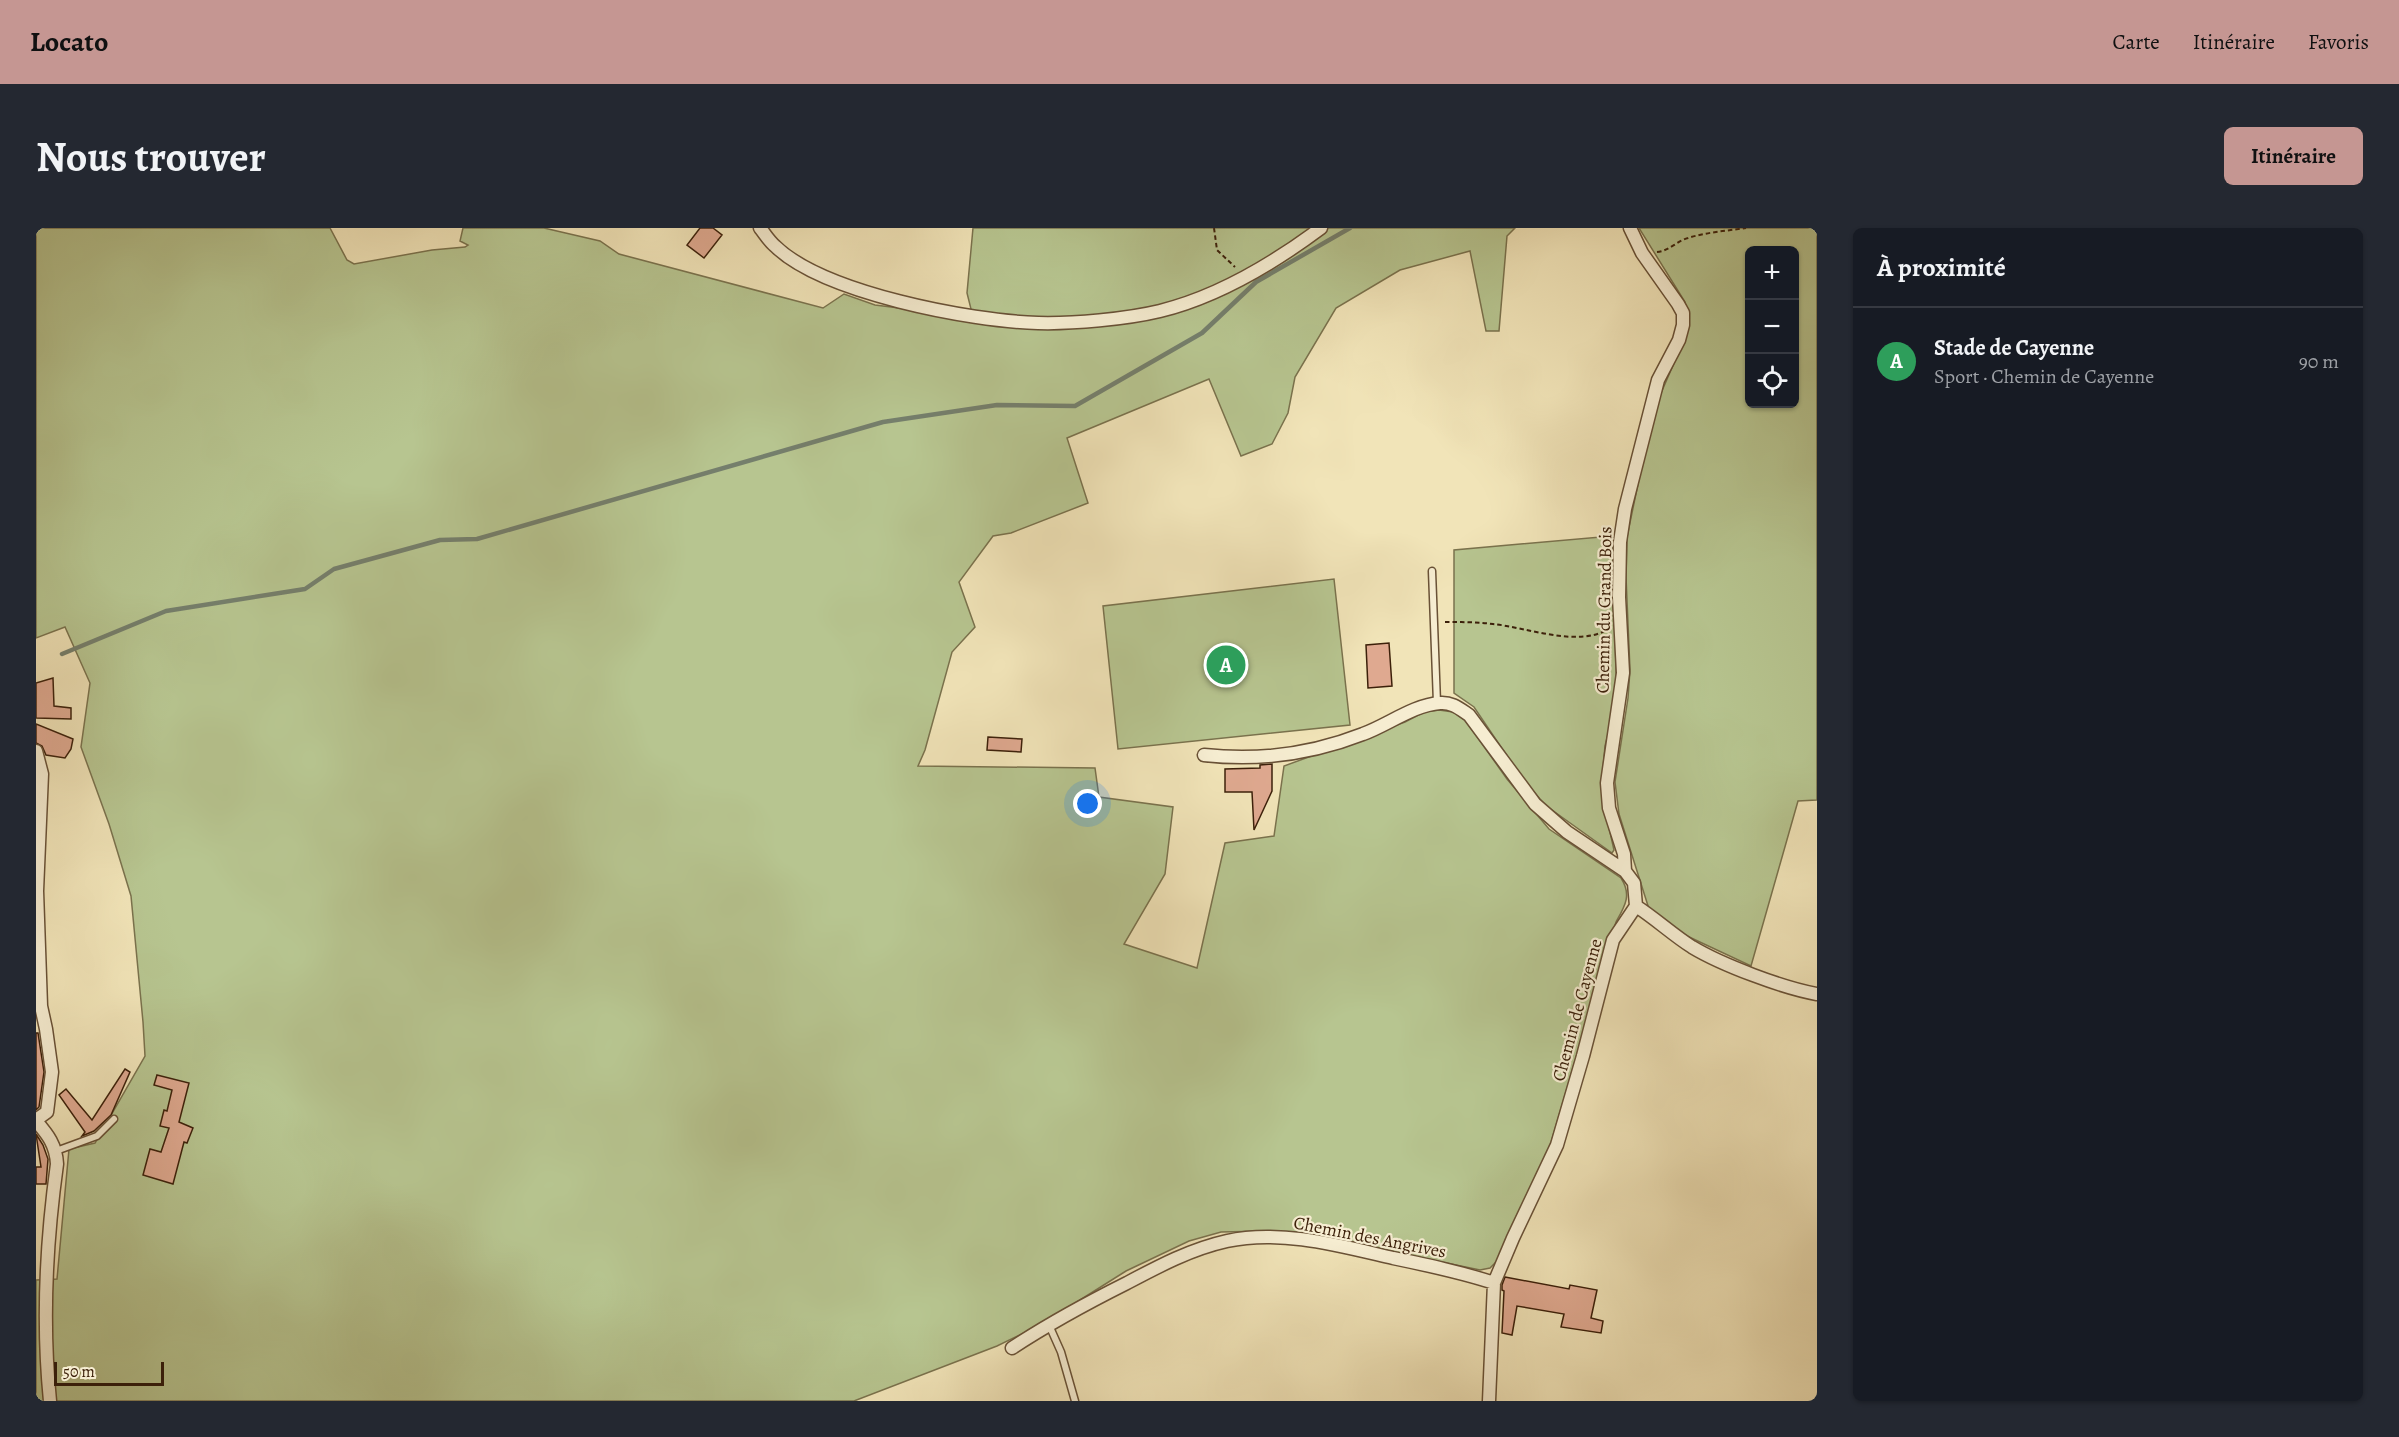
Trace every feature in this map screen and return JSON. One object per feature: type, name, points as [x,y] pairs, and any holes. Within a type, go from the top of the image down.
[{"type":"street","points":[[760,228],[774,246],[832,281],[909,303],[964,314],[1037,323],[1076,322],[1160,311],[1226,287],[1297,246],[1320,228]]},
{"type":"street","name":"Chemin du Grand Bois","points":[[1625,871],[1624,854],[1609,808],[1607,783],[1622,683],[1620,542],[1625,509],[1658,380],[1679,340],[1683,325],[1683,313],[1642,253],[1630,228]]},
{"type":"street","points":[[1204,755],[1252,758],[1280,756],[1366,733],[1417,709],[1437,703],[1459,707],[1469,715],[1535,804],[1567,832],[1625,871],[1634,883],[1637,896],[1636,906],[1693,947],[1751,974],[1817,993]]},
{"type":"street","points":[[36,751],[42,774],[37,891],[41,1006],[52,1072],[47,1112],[36,1120],[51,1140],[56,1152],[57,1164],[47,1240],[47,1362],[50,1401]]},
{"type":"street","name":"Chemin de Cayenne","points":[[1489,1401],[1494,1283],[1557,1145],[1578,1077],[1613,940],[1636,906]]},
{"type":"street","name":"Chemin des Angrives","points":[[1012,1348],[1048,1324],[1185,1254],[1228,1241],[1284,1238],[1346,1248],[1469,1275],[1494,1283]]},
{"type":"lane","points":[[1432,571],[1437,703]]},
{"type":"lane","points":[[56,1152],[97,1136],[114,1119]]},
{"type":"lane","points":[[1048,1324],[1061,1352],[1076,1401]]},
{"type":"path","points":[[1214,228],[1217,250],[1234,265],[1240,279]]},
{"type":"path","points":[[1642,253],[1663,251],[1685,239],[1707,233],[1746,228]]},
{"type":"path","points":[[1434,621],[1492,624],[1576,637],[1600,634],[1611,627],[1620,616]]},
{"type":"green space","points":[[36,228],[330,228],[347,260],[354,264],[432,250],[465,247],[468,245],[460,241],[463,228],[544,228],[600,241],[619,254],[823,308],[844,294],[875,305],[973,317],[967,293],[973,228],[1515,228],[1507,236],[1499,331],[1486,331],[1470,251],[1400,270],[1336,308],[1295,377],[1288,413],[1272,444],[1241,456],[1209,379],[1067,438],[1088,503],[1011,533],[993,536],[959,582],[975,627],[952,652],[925,750],[918,766],[1095,768],[1099,797],[1173,807],[1165,874],[1124,944],[1197,968],[1225,843],[1274,836],[1284,766],[1405,722],[1424,712],[1439,710],[1453,712],[1466,721],[1507,779],[1549,829],[1621,878],[1627,895],[1616,922],[1550,1146],[1502,1256],[1490,1268],[1480,1270],[1302,1233],[1221,1232],[1189,1241],[1126,1271],[1042,1324],[997,1346],[854,1401],[36,1401],[36,1280],[57,1279],[69,1149],[95,1143],[145,1056],[131,896],[109,824],[81,747],[90,683],[65,627],[36,638]]},
{"type":"green space","points":[[1639,228],[1817,228],[1817,800],[1798,801],[1751,966],[1687,936],[1649,909],[1619,814],[1615,782],[1630,670],[1626,577],[1627,537],[1658,400],[1684,340],[1689,321],[1685,302]]},
{"type":"green space","points":[[1612,536],[1617,699],[1605,746],[1602,781],[1605,810],[1614,850],[1612,853],[1545,805],[1522,778],[1474,707],[1454,693],[1454,550]]},
{"type":"green space","points":[[1334,579],[1350,725],[1118,749],[1103,606]]},
{"type":"building","points":[[700,228],[713,228],[722,235],[704,258],[687,245]]},
{"type":"building","points":[[1389,643],[1392,686],[1368,688],[1366,645]]},
{"type":"building","points":[[53,678],[54,706],[71,708],[71,719],[36,718],[36,683]]},
{"type":"building","points":[[36,724],[73,739],[71,749],[65,758],[46,755],[42,746],[36,743]]},
{"type":"building","points":[[988,737],[1022,739],[1021,752],[987,750]]},
{"type":"building","points":[[1272,764],[1272,791],[1254,830],[1252,792],[1225,792],[1225,769],[1260,768],[1260,765]]},
{"type":"building","points":[[36,1033],[38,1033],[44,1072],[39,1107],[36,1110]]},
{"type":"building","points":[[125,1069],[130,1072],[111,1115],[94,1131],[82,1136],[85,1132],[59,1095],[66,1089],[92,1120]]},
{"type":"building","points":[[157,1075],[189,1083],[179,1122],[193,1128],[187,1143],[184,1142],[173,1184],[143,1175],[150,1149],[161,1152],[169,1128],[160,1126],[164,1110],[167,1111],[172,1090],[154,1085]]},
{"type":"building","points":[[36,1134],[48,1159],[46,1184],[36,1184],[36,1167],[41,1167]]},
{"type":"building","points":[[1505,1277],[1569,1289],[1570,1285],[1597,1290],[1591,1318],[1603,1321],[1601,1333],[1561,1327],[1564,1314],[1517,1306],[1512,1335],[1502,1333],[1504,1291],[1502,1285]]},
{"type":"waterway","points":[[62,654],[166,611],[305,589],[334,569],[440,540],[477,539],[883,422],[997,405],[1075,406],[1202,333],[1256,282],[1350,228]]},
{"type":"place","name":"Stade de Cayenne","points":[[1226,665]]}]
